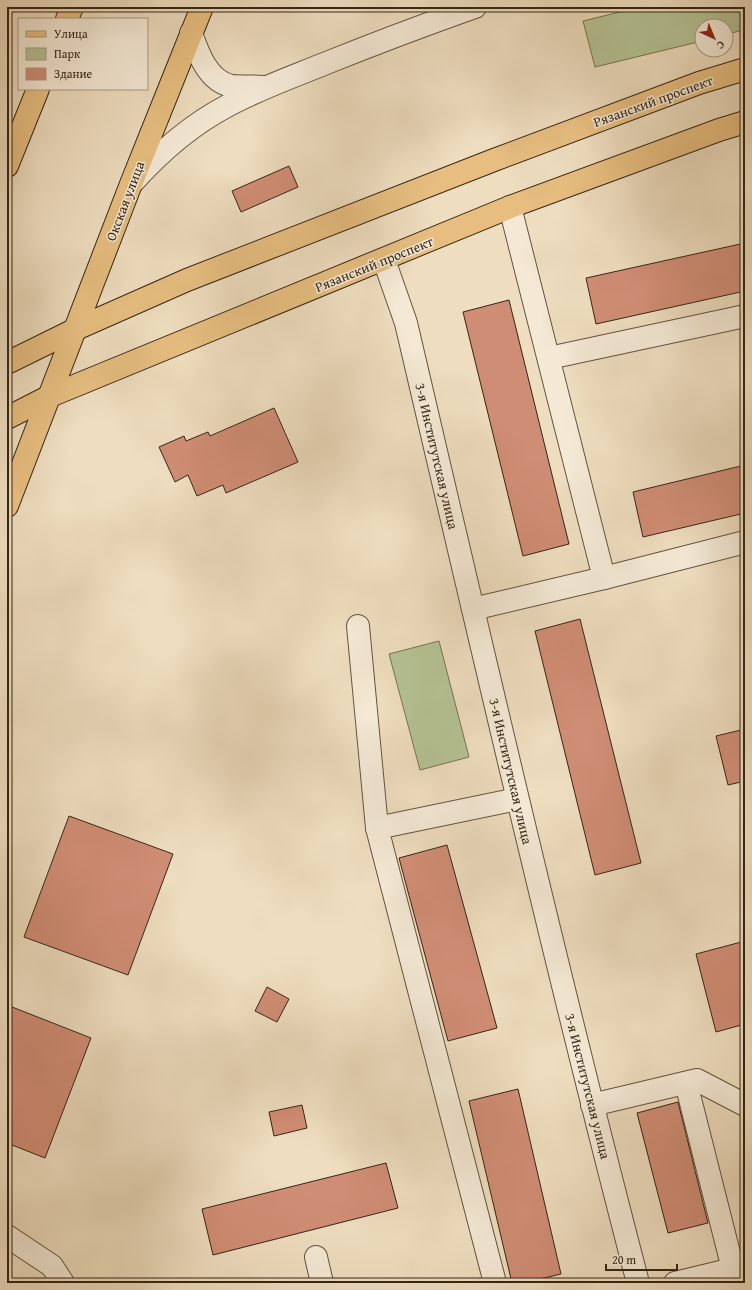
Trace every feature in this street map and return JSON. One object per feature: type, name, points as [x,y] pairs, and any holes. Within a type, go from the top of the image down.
[{"type":"main road","points":[[66,18],[72,7]]},
{"type":"main road","name":"Окская улица","points":[[7,506],[193,23],[202,7]]},
{"type":"main road","name":"Рязанский проспект","points":[[7,363],[187,280],[418,189],[699,83],[745,69]]},
{"type":"main road","points":[[7,166],[38,90]]},
{"type":"main road","name":"Рязанский проспект","points":[[7,418],[50,396],[510,207],[719,130],[745,122]]},
{"type":"street","points":[[65,7],[65,18]]},
{"type":"street","points":[[131,184],[152,160],[202,120],[227,106],[269,87],[403,32],[475,7]]},
{"type":"street","points":[[193,23],[197,50],[210,73],[221,82],[230,86],[269,87]]},
{"type":"street","points":[[510,207],[604,578]]},
{"type":"street","name":"3-я Институтская улица","points":[[384,260],[406,323],[517,799],[592,1105],[638,1283]]},
{"type":"street","points":[[549,358],[745,316]]},
{"type":"street","points":[[473,608],[604,578],[745,542]]},
{"type":"street","points":[[358,626],[377,828],[495,1283]]},
{"type":"street","points":[[377,828],[517,799]]},
{"type":"street","points":[[592,1105],[697,1080],[745,1105]]},
{"type":"street","points":[[675,1283],[739,1268],[686,1082]]},
{"type":"street","points":[[7,1236],[52,1266],[63,1283]]},
{"type":"street","points":[[316,1257],[322,1283]]},
{"type":"green space","points":[[640,7],[745,7],[745,29],[734,32],[734,18],[694,18],[694,43],[595,67],[583,21]]},
{"type":"green space","points":[[439,641],[469,757],[420,770],[389,654]]},
{"type":"building","points":[[289,166],[298,187],[241,212],[232,191]]},
{"type":"building","points":[[745,243],[745,291],[596,324],[586,278]]},
{"type":"building","points":[[509,300],[569,544],[523,556],[463,312]]},
{"type":"building","points":[[274,408],[298,462],[226,493],[223,485],[197,496],[188,475],[175,482],[159,447],[184,436],[186,441],[208,432],[210,436]]},
{"type":"building","points":[[745,465],[745,513],[643,537],[633,492]]},
{"type":"building","points":[[580,619],[641,863],[595,875],[535,631]]},
{"type":"building","points":[[745,729],[745,781],[728,785],[716,736]]},
{"type":"building","points":[[69,816],[173,854],[128,975],[24,937]]},
{"type":"building","points":[[447,845],[497,1028],[448,1041],[399,858]]},
{"type":"building","points":[[745,941],[745,1024],[716,1032],[696,954]]},
{"type":"building","points":[[267,987],[289,999],[277,1022],[255,1011]]},
{"type":"building","points":[[7,1005],[91,1038],[45,1158],[7,1143]]},
{"type":"building","points":[[518,1089],[561,1274],[523,1283],[512,1283],[469,1101]]},
{"type":"building","points":[[678,1102],[708,1223],[668,1233],[637,1113]]},
{"type":"building","points":[[302,1105],[307,1128],[274,1136],[269,1112]]},
{"type":"building","points":[[386,1163],[398,1208],[213,1255],[202,1209]]}]
